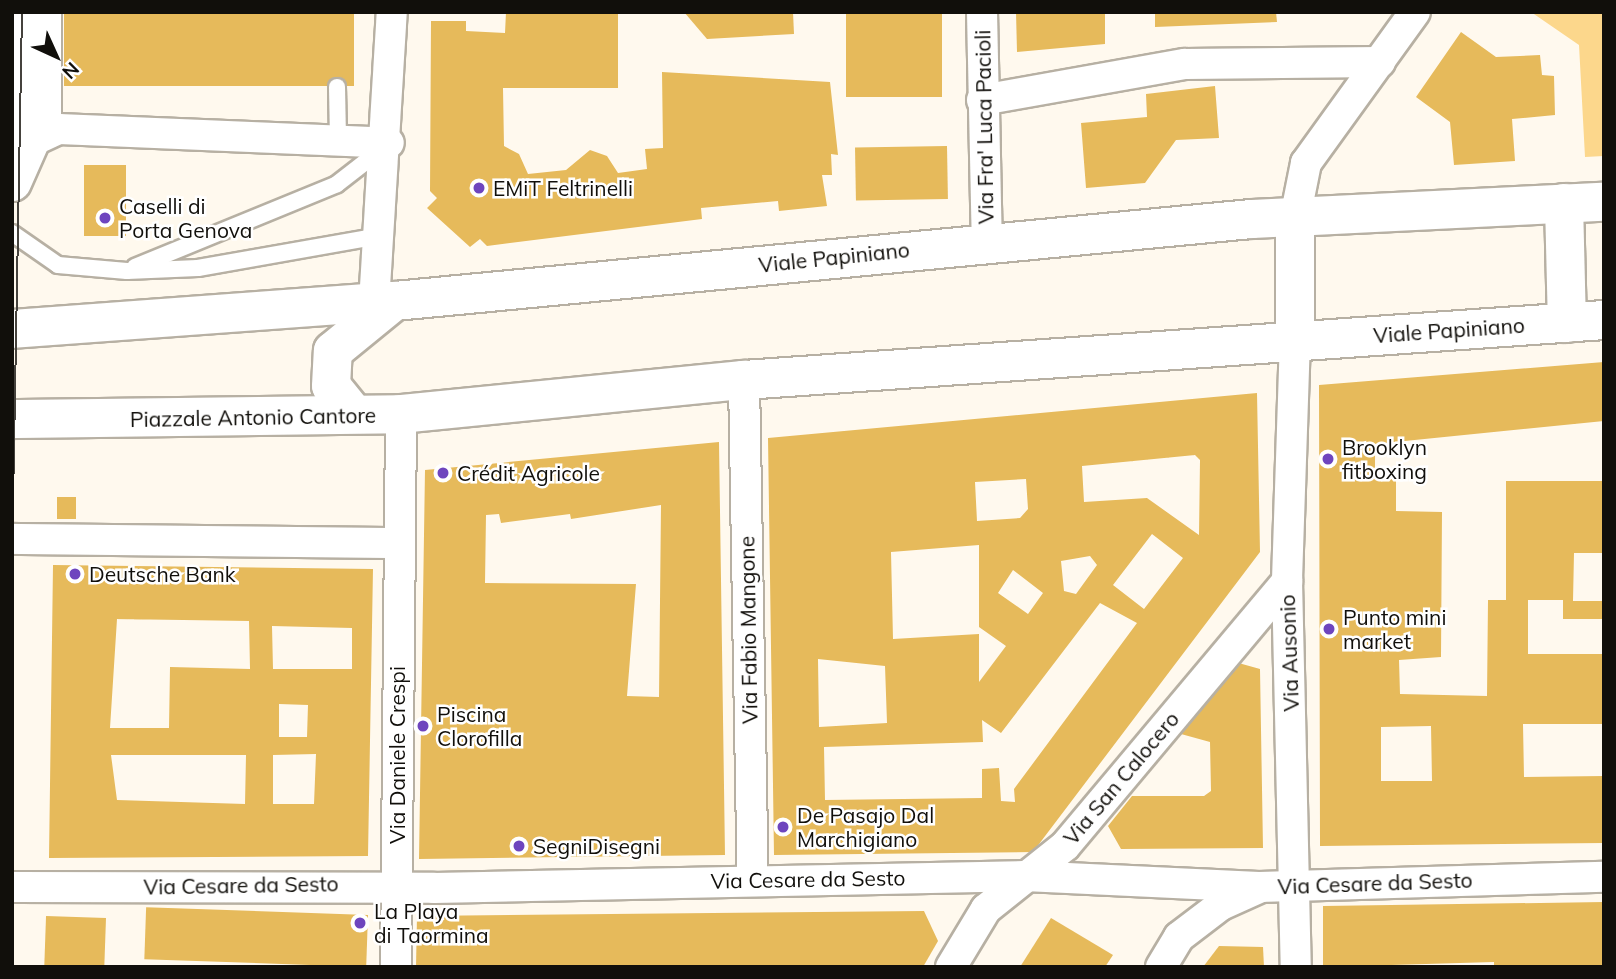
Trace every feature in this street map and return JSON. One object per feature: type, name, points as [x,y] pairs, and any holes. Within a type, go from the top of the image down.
[{"type":"main road","name":"Viale Papiniano","points":[[384,302],[987,242],[1296,218],[1604,202]]},
{"type":"main road","points":[[1563,203],[1586,321]]},
{"type":"main road","points":[[1294,339],[1296,218]]},
{"type":"main road","points":[[12,329],[384,302]]},
{"type":"main road","points":[[354,414],[331,386],[333,351],[384,302]]},
{"type":"main road","name":"Viale Papiniano","points":[[401,414],[744,380],[1294,339],[1586,321]]},
{"type":"main road","name":"Piazzale Antonio Cantore","points":[[12,419],[401,414]]},
{"type":"street","points":[[12,182],[24,134],[14,12]]},
{"type":"street","points":[[24,134],[42,114],[42,12]]},
{"type":"street","points":[[384,302],[380,236],[389,143],[392,12]]},
{"type":"street","name":"Via Fra' Luca Pacioli","points":[[982,12],[987,242]]},
{"type":"street","points":[[1296,218],[1306,163],[1415,12]]},
{"type":"street","points":[[982,100],[1185,64],[1380,62]]},
{"type":"street","points":[[24,134],[59,129],[338,137],[389,143]]},
{"type":"street","name":"Via Ausonio","points":[[1294,339],[1287,581],[1296,967]]},
{"type":"street","name":"Via Fabio Mangone","points":[[744,380],[753,879]]},
{"type":"street","name":"Piazzale Antonio Cantore","points":[[396,543],[401,414]]},
{"type":"street","points":[[12,539],[396,543]]},
{"type":"street","name":"Via Daniele Crespi","points":[[396,543],[396,967]]},
{"type":"street","name":"Via San Calocero","points":[[951,967],[986,909],[1065,846],[1287,581]]},
{"type":"street","name":"Via Cesare da Sesto","points":[[12,887],[1025,876],[1259,887],[1604,877]]},
{"type":"street","points":[[1161,967],[1179,937],[1221,905],[1259,887]]},
{"type":"lane","points":[[337,87],[338,137]]},
{"type":"lane","points":[[127,271],[337,184],[389,143]]},
{"type":"lane","points":[[12,233],[58,265],[127,271],[198,268],[380,236]]},
{"type":"shaded area","points":[[1531,12],[1604,12],[1604,156],[1585,157],[1579,45]]},
{"type":"building","points":[[64,12],[354,12],[354,86],[64,86]]},
{"type":"building","points":[[506,12],[618,12],[618,88],[503,88],[504,146],[519,154],[528,174],[566,170],[590,150],[607,156],[618,173],[647,169],[645,149],[663,148],[662,72],[830,82],[838,155],[831,154],[832,175],[822,175],[827,206],[779,211],[778,201],[701,208],[702,219],[487,246],[480,239],[470,247],[427,208],[437,198],[430,191],[431,21],[466,21],[466,31],[505,33]]},
{"type":"building","points":[[684,12],[793,12],[794,34],[707,39]]},
{"type":"building","points":[[846,12],[942,12],[942,97],[846,97]]},
{"type":"building","points":[[1016,12],[1105,12],[1105,44],[1017,52]]},
{"type":"building","points":[[1155,12],[1276,12],[1277,22],[1155,27]]},
{"type":"building","points":[[1461,32],[1496,57],[1540,55],[1542,75],[1554,76],[1555,115],[1512,119],[1515,161],[1454,165],[1450,122],[1416,97]]},
{"type":"building","points":[[1215,86],[1219,138],[1176,140],[1145,183],[1086,188],[1081,123],[1147,117],[1146,94]]},
{"type":"building","points":[[947,146],[948,199],[856,201],[855,148]]},
{"type":"building","name":"Caselli di Porta Genova","points":[[84,165],[126,165],[126,236],[84,236]]},
{"type":"building","points":[[1604,362],[1604,421],[1375,444],[1375,476],[1396,478],[1396,511],[1442,512],[1441,657],[1399,660],[1400,694],[1487,696],[1488,600],[1506,600],[1506,481],[1604,481],[1604,553],[1574,553],[1573,601],[1604,601],[1604,619],[1563,619],[1563,600],[1528,600],[1528,654],[1604,654],[1604,724],[1523,724],[1524,777],[1604,776],[1604,843],[1320,846],[1319,385]],"holes":[[[1431,726],[1432,781],[1381,781],[1381,727]]]},
{"type":"building","points":[[1257,393],[1260,552],[1033,852],[774,855],[768,438]],"holes":[[[1195,455],[1200,460],[1199,535],[1147,498],[1084,502],[1082,466]],[[1026,479],[1028,509],[1020,518],[977,521],[975,482]],[[1152,534],[1183,558],[1144,609],[1113,585]],[[979,545],[979,627],[1006,646],[979,682],[979,634],[893,639],[891,552]],[[1090,556],[1097,565],[1076,594],[1064,591],[1061,561]],[[1013,570],[1043,593],[1028,614],[998,593]],[[1100,603],[1137,623],[1014,789],[1015,802],[1001,801],[999,768],[982,769],[982,798],[825,800],[824,747],[983,742],[982,720],[1001,733]],[[818,659],[885,666],[887,723],[819,727]]]},
{"type":"building","points":[[719,442],[725,855],[419,859],[425,470]],"holes":[[[661,505],[659,697],[627,696],[636,584],[485,583],[486,515],[499,514],[501,523],[570,514],[571,519]]]},
{"type":"building","points":[[57,497],[76,497],[76,519],[57,519]]},
{"type":"building","points":[[53,565],[373,569],[368,856],[49,858]],"holes":[[[117,619],[249,621],[250,669],[170,667],[169,728],[110,728]],[[272,626],[352,628],[352,669],[273,669]],[[279,704],[308,705],[307,737],[279,737]],[[316,754],[314,804],[273,804],[273,755]],[[111,755],[246,755],[245,804],[117,800]]]},
{"type":"building","points":[[1235,662],[1260,669],[1263,848],[1121,849],[1108,826],[1132,796],[1204,796],[1211,791],[1210,742],[1181,734]]},
{"type":"building","points":[[1604,902],[1604,967],[1494,967],[1494,962],[1323,967],[1323,906]]},
{"type":"building","points":[[146,907],[368,915],[366,967],[144,959]]},
{"type":"building","points":[[924,911],[938,941],[923,967],[416,967],[417,916]]},
{"type":"building","points":[[46,916],[106,918],[104,967],[44,965]]},
{"type":"building","points":[[1051,918],[1113,955],[1105,967],[1020,967]]},
{"type":"building","points":[[1219,946],[1263,947],[1264,967],[1203,967]]},
{"type":"tram line","points":[[12,557],[22,12]]},
{"type":"place","name":"EMiT Feltrinelli","points":[[479,188]]},
{"type":"place","name":"Caselli di Porta Genova","points":[[105,218]]},
{"type":"place","name":"Brooklyn fitboxing","points":[[1328,459]]},
{"type":"place","name":"Crédit Agricole","points":[[443,473]]},
{"type":"place","name":"Deutsche Bank","points":[[75,574]]},
{"type":"place","name":"Punto mini market","points":[[1329,629]]},
{"type":"place","name":"Piscina Clorofilla","points":[[423,726]]},
{"type":"place","name":"De Pasajo Dal Marchigiano","points":[[783,827]]},
{"type":"place","name":"SegniDisegni","points":[[519,846]]},
{"type":"place","name":"La Playa di Taormina","points":[[360,923]]}]
